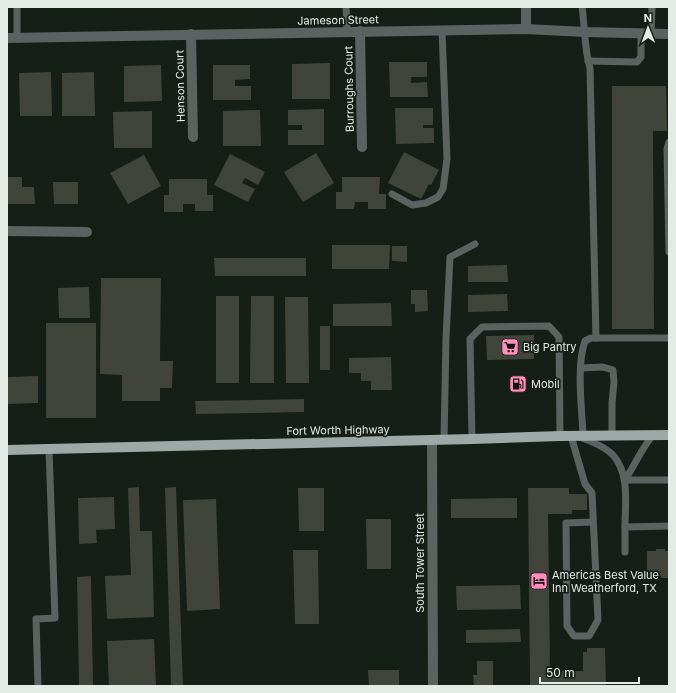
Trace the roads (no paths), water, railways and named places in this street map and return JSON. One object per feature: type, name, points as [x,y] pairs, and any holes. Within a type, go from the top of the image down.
[{"type":"main road","name":"Fort Worth Highway","points":[[7,450],[444,440],[573,435],[669,435]]},
{"type":"street","points":[[526,7],[526,29]]},
{"type":"street","name":"Jameson Street","points":[[12,38],[526,29],[669,34]]},
{"type":"street","name":"Burroughs Court","points":[[360,31],[362,147]]},
{"type":"street","name":"Henson Court","points":[[191,34],[192,137]]},
{"type":"street","points":[[7,231],[87,232]]},
{"type":"street","name":"South Tower Street","points":[[432,440],[433,686]]},
{"type":"lane","points":[[12,38],[17,7]]},
{"type":"lane","points":[[346,7],[347,32]]},
{"type":"lane","points":[[582,7],[585,32],[585,52],[590,68],[596,338]]},
{"type":"lane","points":[[588,61],[637,62],[640,57],[652,7]]},
{"type":"lane","points":[[392,194],[412,205],[426,203],[438,197],[443,189],[447,159],[442,30]]},
{"type":"lane","points":[[669,142],[667,149],[669,252]]},
{"type":"lane","points":[[444,440],[446,338],[450,257],[475,244]]},
{"type":"lane","points":[[472,439],[470,339],[482,327],[549,326],[559,337],[573,435],[585,484],[592,493],[598,620],[589,636],[574,636],[567,626],[566,523],[593,522]]},
{"type":"lane","points":[[573,435],[584,341],[591,338],[669,338]]},
{"type":"lane","points":[[581,368],[603,367],[613,370],[612,435]]},
{"type":"lane","points":[[573,435],[605,448],[613,455],[618,463],[625,480],[625,552]]},
{"type":"lane","points":[[625,480],[632,470],[634,463],[653,435]]},
{"type":"lane","points":[[38,686],[36,619],[55,618],[48,449]]},
{"type":"lane","points":[[625,480],[669,480]]},
{"type":"lane","points":[[625,527],[669,526]]},
{"type":"place","name":"Big Pantry","points":[[510,347]]},
{"type":"place","name":"Mobil","points":[[518,384]]},
{"type":"place","name":"Americas Best Value Inn Weatherford, TX","points":[[539,581]]}]
